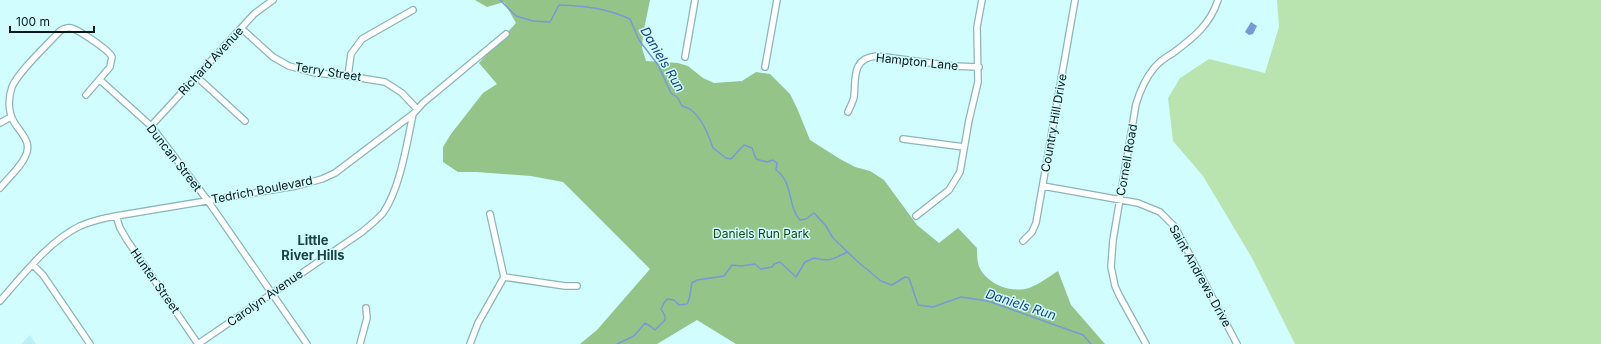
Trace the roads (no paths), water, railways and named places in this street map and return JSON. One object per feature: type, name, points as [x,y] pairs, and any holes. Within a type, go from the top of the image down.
[{"type":"street","name":"Richard Avenue","points":[[151,126],[254,14],[274,0]]},
{"type":"street","points":[[686,57],[695,0]]},
{"type":"street","points":[[765,67],[777,0]]},
{"type":"street","points":[[916,216],[945,194],[954,185],[960,172],[977,88],[977,26],[982,0]]},
{"type":"street","name":"Country Hill Drive","points":[[1023,241],[1032,232],[1036,223],[1075,0]]},
{"type":"street","name":"Cornell Road","points":[[1146,344],[1119,295],[1113,278],[1111,255],[1136,104],[1143,84],[1157,64],[1201,31],[1212,14],[1218,0]]},
{"type":"street","points":[[348,76],[351,54],[362,39],[413,10]]},
{"type":"street","points":[[0,188],[21,164],[28,148],[24,135],[11,117],[9,107],[10,95],[15,81],[62,30],[69,28],[74,29],[111,53],[112,64],[86,95]]},
{"type":"street","name":"Terry Street","points":[[241,28],[273,57],[289,66],[315,73],[378,80],[390,84],[402,93],[417,109]]},
{"type":"street","name":"Tedrich Boulevard","points":[[0,301],[50,246],[69,232],[90,222],[116,216],[296,186],[322,179],[346,165],[413,114],[506,34]]},
{"type":"street","name":"Hampton Lane","points":[[848,112],[854,96],[856,71],[860,64],[869,58],[877,56],[953,66],[978,67]]},
{"type":"street","points":[[197,77],[245,121]]},
{"type":"street","name":"Duncan Street","points":[[100,80],[151,126],[208,200],[307,344]]},
{"type":"street","name":"Carolyn Avenue","points":[[198,344],[362,232],[382,213],[390,201],[395,188],[413,114]]},
{"type":"street","points":[[0,123],[11,117]]},
{"type":"street","points":[[903,139],[964,147]]},
{"type":"street","name":"Saint Andrews Drive","points":[[1043,186],[1120,199],[1148,206],[1164,215],[1175,227],[1237,344]]},
{"type":"street","points":[[470,344],[478,323],[504,277],[490,214]]},
{"type":"street","name":"Hunter Street","points":[[116,216],[120,228],[127,240],[198,344]]},
{"type":"street","points":[[33,265],[43,275],[90,344]]},
{"type":"street","points":[[504,277],[565,286],[577,286]]},
{"type":"street","points":[[360,344],[367,318],[366,308]]},
{"type":"water","points":[[1251,22],[1257,26],[1253,34],[1249,35],[1245,32]]},
{"type":"waterway","name":"Daniels Run","points":[[500,0],[516,16],[533,21],[550,22],[559,5],[596,8],[630,19],[639,40],[658,65],[671,93],[678,98],[682,106],[690,109],[699,118],[713,148],[726,158],[731,159],[744,145],[752,148],[756,159],[767,162],[773,160],[777,163],[776,170],[786,181],[793,208],[800,220],[806,219],[814,213],[826,226],[833,238],[881,281],[892,285],[905,277],[909,278],[918,305],[933,307],[961,297],[988,301],[1083,335],[1091,344]]},
{"type":"waterway","points":[[617,344],[634,336],[645,323],[655,330],[665,320],[665,316],[661,309],[667,299],[674,300],[679,305],[687,304],[692,283],[697,280],[724,276],[732,265],[741,266],[755,264],[761,269],[772,267],[774,264],[780,262],[796,277],[805,262],[814,258],[824,260],[831,259],[847,252]]},
{"type":"district","name":"Little River Hills","points":[[313,248]]},
{"type":"park label","name":"Daniels Run Park","points":[[761,234]]}]
